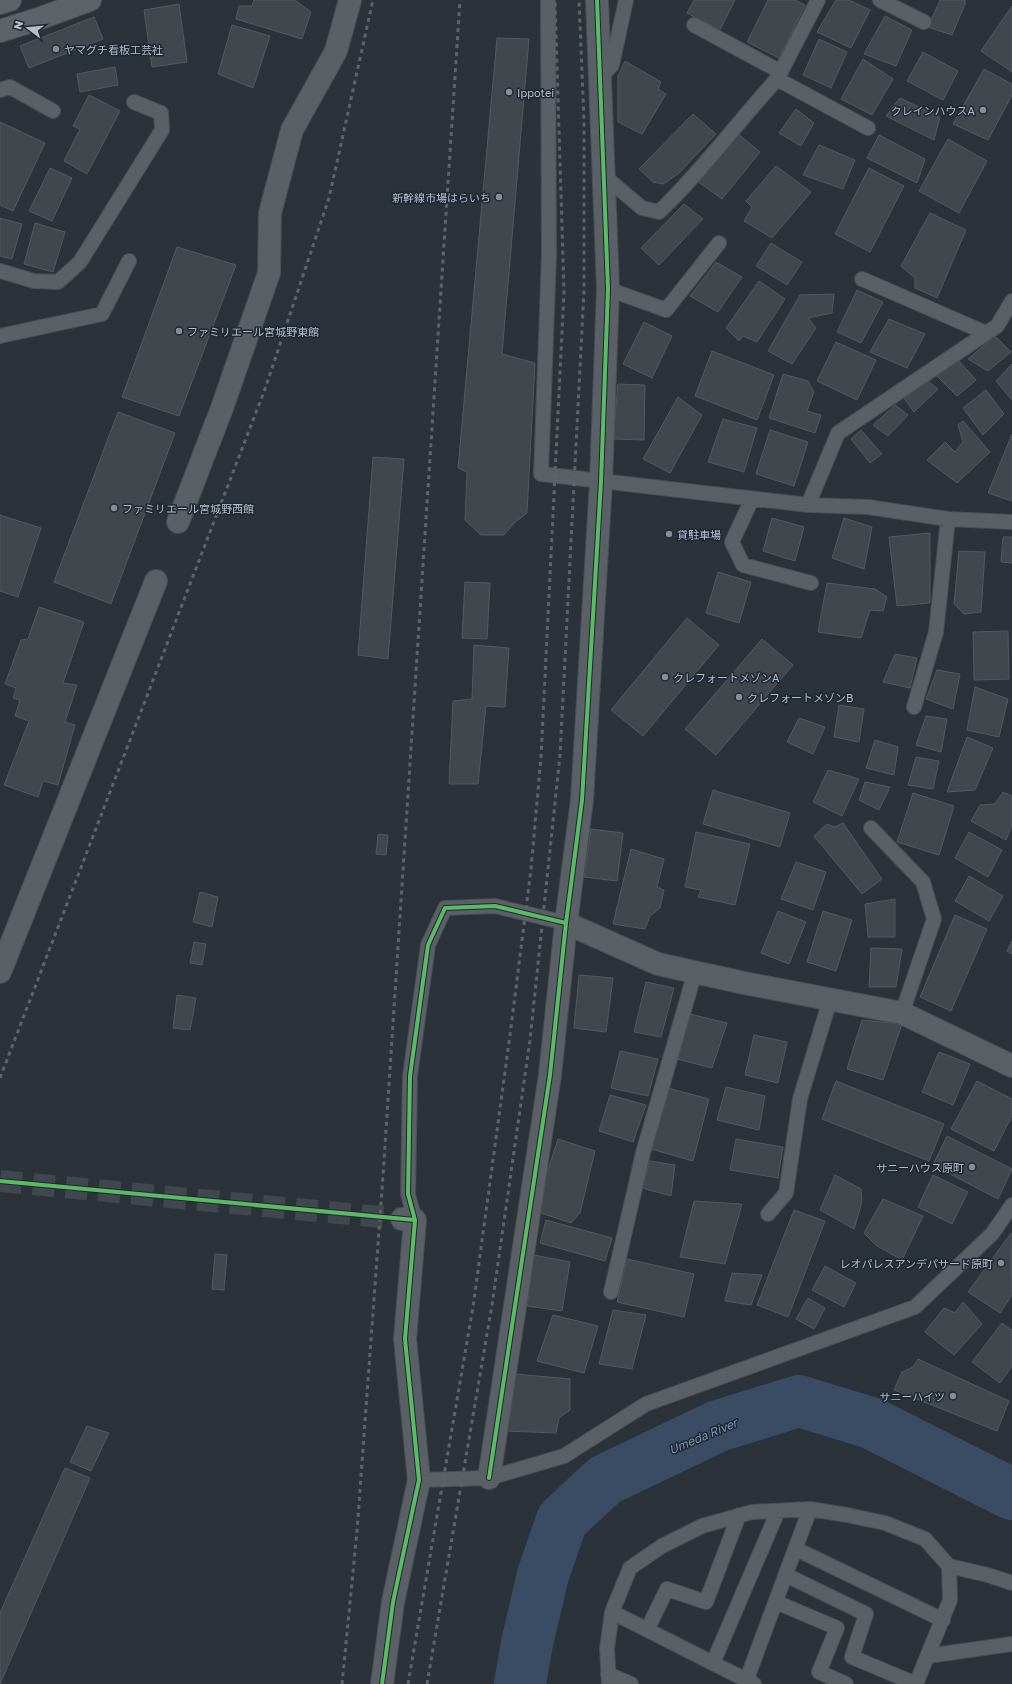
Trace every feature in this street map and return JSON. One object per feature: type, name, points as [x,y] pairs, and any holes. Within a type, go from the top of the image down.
[{"type":"main road","points":[[0,3],[10,0]]},
{"type":"main road","points":[[0,31],[38,20],[90,0]]},
{"type":"street","points":[[178,522],[222,408],[269,273],[270,213],[292,130],[336,50],[350,0]]},
{"type":"street","points":[[489,1478],[550,1075],[566,923],[582,800],[601,482],[608,289],[597,0]]},
{"type":"street","points":[[0,972],[156,582]]},
{"type":"street","points":[[566,923],[658,964],[744,984],[902,1013],[1012,1066]]},
{"type":"street","points":[[382,1684],[393,1602],[419,1480],[405,1339],[409,1219]]},
{"type":"lane","points":[[548,0],[549,255],[541,474],[808,505],[868,507],[948,519],[1012,522]]},
{"type":"lane","points":[[600,78],[612,66],[626,0]]},
{"type":"lane","points":[[604,176],[642,208],[659,212],[680,193],[779,76],[818,0]]},
{"type":"lane","points":[[880,0],[924,22]]},
{"type":"lane","points":[[694,25],[868,128]]},
{"type":"lane","points":[[0,90],[10,88],[53,111]]},
{"type":"lane","points":[[0,271],[34,281],[58,282],[80,262],[162,130],[161,113],[134,102]]},
{"type":"lane","points":[[608,289],[666,310],[718,243]]},
{"type":"lane","points":[[0,336],[102,314],[130,261]]},
{"type":"lane","points":[[862,279],[986,333]]},
{"type":"lane","points":[[808,505],[838,433],[997,326],[1012,301]]},
{"type":"lane","points":[[752,499],[732,542],[743,565],[811,582]]},
{"type":"lane","points":[[914,707],[936,632],[948,519]]},
{"type":"lane","points":[[871,828],[923,882],[934,919],[902,1013]]},
{"type":"lane","points":[[409,1219],[410,1076],[428,945],[445,908],[495,906],[566,923]]},
{"type":"lane","points":[[611,1292],[643,1153],[695,972]]},
{"type":"lane","points":[[768,1214],[786,1193],[800,1099],[830,1000]]},
{"type":"lane","points":[[419,1480],[489,1478],[564,1456],[646,1404],[915,1307],[992,1234],[1012,1205]]},
{"type":"lane","points":[[612,1612],[713,1663],[748,1683],[810,1509]]},
{"type":"lane","points":[[632,1684],[609,1679],[607,1649],[612,1612],[630,1568],[662,1546],[702,1526],[739,1515],[752,1512],[810,1509],[886,1523],[925,1539],[949,1566],[988,1575],[1012,1583]]},
{"type":"lane","points":[[713,1663],[778,1511]]},
{"type":"lane","points":[[647,1630],[667,1589],[706,1602],[739,1515]]},
{"type":"lane","points":[[796,1549],[943,1620]]},
{"type":"lane","points":[[786,1575],[866,1614],[852,1657],[916,1684],[950,1600],[949,1566]]},
{"type":"lane","points":[[776,1602],[836,1628],[819,1672],[846,1684]]},
{"type":"lane","points":[[928,1656],[1012,1644]]},
{"type":"building","points":[[254,0],[295,0],[311,12],[302,39],[236,19],[239,6],[252,6]]},
{"type":"building","points":[[694,0],[735,0],[720,30],[687,13]]},
{"type":"building","points":[[768,0],[795,0],[805,5],[779,58],[747,42]]},
{"type":"building","points":[[836,0],[849,0],[870,10],[851,48],[817,32]]},
{"type":"building","points":[[940,0],[965,0],[965,4],[952,35],[928,27]]},
{"type":"building","points":[[179,4],[187,62],[152,67],[144,10]]},
{"type":"building","points":[[1012,6],[1012,72],[981,51]]},
{"type":"building","points":[[885,16],[912,30],[896,66],[864,54]]},
{"type":"building","points":[[94,17],[103,39],[29,68],[20,46]]},
{"type":"building","points":[[232,25],[270,36],[253,88],[218,74]]},
{"type":"building","name":"新幹線市場はらいち","points":[[497,38],[529,39],[502,354],[535,363],[527,513],[514,523],[504,535],[481,535],[465,520],[467,472],[458,468]]},
{"type":"building","points":[[819,39],[847,52],[831,88],[803,75]]},
{"type":"building","points":[[923,52],[958,71],[943,100],[907,81]]},
{"type":"building","points":[[863,59],[893,79],[872,115],[841,99]]},
{"type":"building","points":[[625,61],[661,82],[658,89],[666,94],[642,134],[618,122],[618,76]]},
{"type":"building","points":[[115,67],[118,85],[80,92],[77,74]]},
{"type":"building","name":"クレインハウスA","points":[[984,69],[1012,84],[1012,95],[988,140],[953,124]]},
{"type":"building","points":[[89,95],[120,111],[87,174],[64,161],[80,129],[73,126]]},
{"type":"building","points":[[900,98],[940,117],[934,140],[886,116]]},
{"type":"building","points":[[796,109],[814,123],[801,146],[779,133]]},
{"type":"building","points":[[693,114],[716,134],[678,174],[663,184],[653,182],[639,169]]},
{"type":"building","points":[[0,122],[45,143],[13,211],[0,205]]},
{"type":"building","points":[[738,134],[760,152],[722,199],[697,181]]},
{"type":"building","points":[[879,135],[925,159],[917,183],[867,158]]},
{"type":"building","points":[[948,139],[987,161],[959,213],[919,191]]},
{"type":"building","points":[[819,145],[855,160],[843,189],[803,175]]},
{"type":"building","points":[[776,166],[811,192],[772,238],[744,221],[752,207],[746,201]]},
{"type":"building","points":[[50,168],[72,178],[52,221],[29,211]]},
{"type":"building","points":[[869,168],[904,186],[870,252],[835,234]]},
{"type":"building","points":[[684,204],[703,219],[659,265],[641,248]]},
{"type":"building","points":[[930,213],[966,230],[937,298],[915,288],[915,278],[901,266]]},
{"type":"building","points":[[0,218],[22,224],[12,259],[0,256]]},
{"type":"building","points":[[35,223],[65,232],[53,272],[24,264]]},
{"type":"building","points":[[771,243],[802,262],[787,285],[756,266]]},
{"type":"building","name":"ファミリエール宮城野東館","points":[[177,247],[236,265],[179,416],[122,397]]},
{"type":"building","points":[[716,262],[742,277],[718,312],[690,296]]},
{"type":"building","points":[[759,281],[785,299],[757,342],[743,336],[739,341],[726,328]]},
{"type":"building","points":[[857,290],[883,302],[861,343],[837,332]]},
{"type":"building","points":[[834,294],[832,313],[808,318],[816,328],[792,364],[768,351],[800,295]]},
{"type":"building","points":[[889,319],[925,334],[907,368],[870,352]]},
{"type":"building","points":[[644,322],[672,336],[652,378],[623,364]]},
{"type":"building","points":[[995,336],[1011,352],[988,371],[968,359]]},
{"type":"building","points":[[836,342],[876,360],[857,400],[817,381]]},
{"type":"building","points":[[712,351],[774,375],[757,420],[695,396]]},
{"type":"building","points":[[958,360],[976,380],[957,396],[937,376]]},
{"type":"building","points":[[1012,364],[1012,400],[996,381]]},
{"type":"building","points":[[783,374],[808,381],[814,392],[807,411],[821,415],[815,433],[769,418]]},
{"type":"building","points":[[928,381],[938,389],[914,412],[904,398]]},
{"type":"building","points":[[618,384],[645,385],[644,440],[613,439]]},
{"type":"building","points":[[986,390],[1004,414],[983,435],[963,408]]},
{"type":"building","points":[[678,397],[702,415],[670,473],[643,459]]},
{"type":"building","points":[[895,405],[908,415],[888,436],[873,425]]},
{"type":"building","name":"ファミリエール宮城野西館","points":[[118,412],[175,433],[111,604],[54,582]]},
{"type":"building","points":[[723,419],[757,428],[744,472],[708,462]]},
{"type":"building","points":[[963,421],[990,452],[957,483],[927,460],[945,442],[955,452],[963,442],[958,425]]},
{"type":"building","points":[[770,430],[808,442],[794,486],[756,474]]},
{"type":"building","points":[[861,430],[882,454],[870,463],[851,439]]},
{"type":"building","points":[[1012,434],[1012,501],[988,493]]},
{"type":"building","points":[[373,457],[404,459],[388,659],[358,655]]},
{"type":"building","points":[[0,515],[41,528],[18,597],[0,591]]},
{"type":"building","points":[[772,518],[804,527],[795,561],[763,551]]},
{"type":"building","points":[[844,518],[872,527],[864,569],[832,558]]},
{"type":"building","points":[[930,533],[930,603],[897,606],[889,537]]},
{"type":"building","points":[[1003,537],[1012,537],[1012,563],[1001,562]]},
{"type":"building","points":[[959,551],[985,552],[981,612],[964,614],[954,604]]},
{"type":"building","points":[[718,572],[751,582],[739,623],[706,613]]},
{"type":"building","points":[[465,582],[490,583],[487,639],[462,638]]},
{"type":"building","points":[[827,583],[875,589],[887,597],[883,611],[870,610],[861,638],[818,632]]},
{"type":"building","points":[[39,607],[84,622],[63,683],[77,685],[65,722],[75,725],[58,785],[43,781],[38,797],[4,785],[29,721],[15,716],[20,700],[13,698],[16,688],[5,684],[21,640],[28,639]]},
{"type":"building","name":"クレフォートメゾンA","points":[[687,618],[719,645],[643,736],[611,710]]},
{"type":"building","points":[[1008,631],[1009,679],[974,680],[973,632]]},
{"type":"building","name":"クレフォートメゾンB","points":[[762,639],[793,665],[716,755],[685,729]]},
{"type":"building","points":[[474,645],[509,648],[505,707],[486,706],[478,784],[449,784],[453,701],[472,699]]},
{"type":"building","points":[[895,654],[917,658],[910,688],[883,682]]},
{"type":"building","points":[[937,670],[960,674],[953,709],[926,699]]},
{"type":"building","points":[[975,687],[1008,699],[999,737],[967,730]]},
{"type":"building","points":[[839,705],[864,709],[859,742],[834,737]]},
{"type":"building","points":[[926,716],[947,719],[941,752],[916,745]]},
{"type":"building","points":[[799,718],[825,727],[813,754],[787,742]]},
{"type":"building","points":[[967,737],[993,748],[975,790],[947,792]]},
{"type":"building","points":[[875,740],[898,747],[894,775],[866,768]]},
{"type":"building","points":[[916,757],[939,761],[933,789],[908,785]]},
{"type":"building","points":[[828,770],[859,779],[842,816],[813,802]]},
{"type":"building","points":[[865,782],[890,787],[879,810],[859,800]]},
{"type":"building","points":[[713,790],[790,813],[780,847],[703,824]]},
{"type":"building","points":[[1003,792],[1012,796],[1012,825],[1006,840],[971,821],[980,805],[995,804]]},
{"type":"building","points":[[913,793],[954,806],[939,855],[897,842]]},
{"type":"building","points":[[843,823],[882,879],[862,894],[814,836],[827,824],[835,827]]},
{"type":"building","points":[[591,829],[623,833],[617,881],[584,877]]},
{"type":"building","points":[[696,832],[750,844],[735,905],[698,897],[701,890],[685,887]]},
{"type":"building","points":[[969,832],[1002,850],[988,877],[955,858]]},
{"type":"building","points":[[378,834],[388,835],[386,855],[376,854]]},
{"type":"building","points":[[631,849],[664,859],[657,887],[664,890],[660,908],[650,916],[645,929],[613,924]]},
{"type":"building","points":[[796,862],[826,872],[813,910],[781,899]]},
{"type":"building","points":[[969,876],[1003,896],[989,921],[955,901]]},
{"type":"building","points":[[200,892],[218,897],[212,927],[193,922]]},
{"type":"building","points":[[895,899],[895,937],[868,937],[865,904]]},
{"type":"building","points":[[778,911],[806,922],[789,964],[761,953]]},
{"type":"building","points":[[823,911],[852,920],[836,971],[807,962]]},
{"type":"building","points":[[955,915],[987,929],[951,1011],[920,997]]},
{"type":"building","points":[[1012,941],[1012,954],[1007,951]]},
{"type":"building","points":[[194,942],[206,944],[202,965],[190,963]]},
{"type":"building","points":[[871,948],[902,949],[896,987],[869,987]]},
{"type":"building","points":[[579,975],[613,978],[606,1032],[574,1028]]},
{"type":"building","points":[[646,982],[674,988],[661,1037],[634,1032]]},
{"type":"building","points":[[177,995],[196,998],[190,1030],[173,1028]]},
{"type":"building","points":[[690,1014],[727,1023],[712,1068],[677,1059]]},
{"type":"building","points":[[862,1020],[902,1024],[883,1080],[847,1069]]},
{"type":"building","points":[[754,1035],[787,1042],[778,1083],[745,1075]]},
{"type":"building","points":[[620,1051],[658,1059],[648,1096],[611,1088]]},
{"type":"building","points":[[939,1052],[970,1064],[953,1105],[922,1092]]},
{"type":"building","points":[[836,1081],[944,1124],[929,1161],[822,1119]]},
{"type":"building","points":[[977,1081],[1012,1099],[1012,1116],[994,1151],[951,1129]]},
{"type":"building","points":[[726,1087],[765,1096],[759,1130],[717,1120]]},
{"type":"building","points":[[668,1088],[709,1099],[693,1161],[651,1149]]},
{"type":"building","points":[[610,1095],[646,1105],[633,1142],[599,1131]]},
{"type":"building","name":"サニーハウス原町","points":[[947,1136],[1012,1169],[998,1199],[933,1165]]},
{"type":"building","points":[[558,1139],[595,1151],[580,1213],[571,1223],[541,1213],[546,1176]]},
{"type":"building","points":[[736,1139],[783,1147],[778,1178],[730,1170]]},
{"type":"building","points":[[650,1161],[675,1165],[671,1196],[642,1188]]},
{"type":"building","points":[[835,1175],[861,1189],[862,1202],[854,1229],[820,1210]]},
{"type":"building","points":[[933,1175],[968,1192],[952,1224],[918,1207]]},
{"type":"building","points":[[883,1199],[923,1216],[902,1260],[877,1246],[864,1233]]},
{"type":"building","points":[[694,1201],[742,1204],[725,1264],[680,1257]]},
{"type":"building","points":[[794,1210],[825,1221],[788,1317],[757,1305]]},
{"type":"building","points":[[546,1220],[612,1238],[605,1261],[540,1243]]},
{"type":"building","name":"レオパレスアンデパサード原町","points":[[1011,1233],[1012,1295],[1000,1313],[968,1292]]},
{"type":"building","points":[[215,1254],[227,1255],[224,1290],[212,1289]]},
{"type":"building","points":[[534,1255],[570,1262],[562,1311],[527,1306]]},
{"type":"building","points":[[627,1259],[694,1274],[684,1317],[617,1302]]},
{"type":"building","points":[[825,1266],[856,1283],[844,1307],[812,1290]]},
{"type":"building","points":[[732,1273],[762,1275],[751,1305],[725,1301]]},
{"type":"building","points":[[808,1298],[825,1308],[814,1329],[796,1319]]},
{"type":"building","points":[[963,1302],[982,1324],[954,1355],[925,1332],[944,1308],[955,1313]]},
{"type":"building","points":[[613,1310],[646,1315],[632,1369],[599,1364]]},
{"type":"building","points":[[553,1315],[598,1326],[584,1373],[537,1361]]},
{"type":"building","points":[[1002,1323],[1012,1330],[1012,1366],[1000,1383],[972,1362]]},
{"type":"building","name":"サニーハイツ","points":[[918,1359],[1009,1401],[997,1431],[894,1390],[902,1372],[913,1367]]},
{"type":"building","points":[[516,1374],[570,1379],[570,1410],[559,1418],[556,1433],[506,1431]]},
{"type":"building","points":[[87,1426],[109,1433],[91,1471],[70,1462]]},
{"type":"building","points":[[65,1468],[90,1478],[0,1684],[0,1613]]},
{"type":"waterway","name":"Umeda River","points":[[520,1684],[527,1643],[543,1575],[562,1520],[605,1480],[718,1426],[799,1401],[871,1423],[1012,1494]]},
{"type":"tunnel","points":[[0,1181],[402,1219]]},
{"type":"railway","points":[[0,1078],[265,389],[329,198],[373,0]]},
{"type":"railway","points":[[342,1684],[357,1531],[383,1176],[460,0]]},
{"type":"railway","points":[[408,1684],[473,1307],[531,869],[541,757],[564,292],[555,0]]},
{"type":"railway","points":[[427,1684],[492,1305],[530,1040],[560,755],[584,290],[584,120],[579,0]]},
{"type":"cycle path","points":[[489,1478],[550,1075],[566,923],[582,800],[601,482],[608,289],[597,0]]},
{"type":"cycle path","points":[[415,1220],[408,1194],[410,1076],[428,945],[445,908],[495,906],[566,923]]},
{"type":"cycle path","points":[[0,1181],[415,1220],[405,1339],[419,1480],[393,1602],[382,1684]]},
{"type":"place","name":"ヤマグチ看板工芸社","points":[[56,49]]},
{"type":"place","name":"Ippotei","points":[[509,92]]},
{"type":"place","name":"クレインハウスA","points":[[983,110]]},
{"type":"place","name":"新幹線市場はらいち","points":[[499,197]]},
{"type":"place","name":"ファミリエール宮城野東館","points":[[179,331]]},
{"type":"place","name":"ファミリエール宮城野西館","points":[[114,508]]},
{"type":"place","name":"貸駐車場","points":[[669,534]]},
{"type":"place","name":"クレフォートメゾンA","points":[[665,677]]},
{"type":"place","name":"クレフォートメゾンB","points":[[739,697]]},
{"type":"place","name":"サニーハウス原町","points":[[972,1167]]},
{"type":"place","name":"レオパレスアンデパサード原町","points":[[1001,1263]]},
{"type":"place","name":"サニーハイツ","points":[[953,1396]]}]
